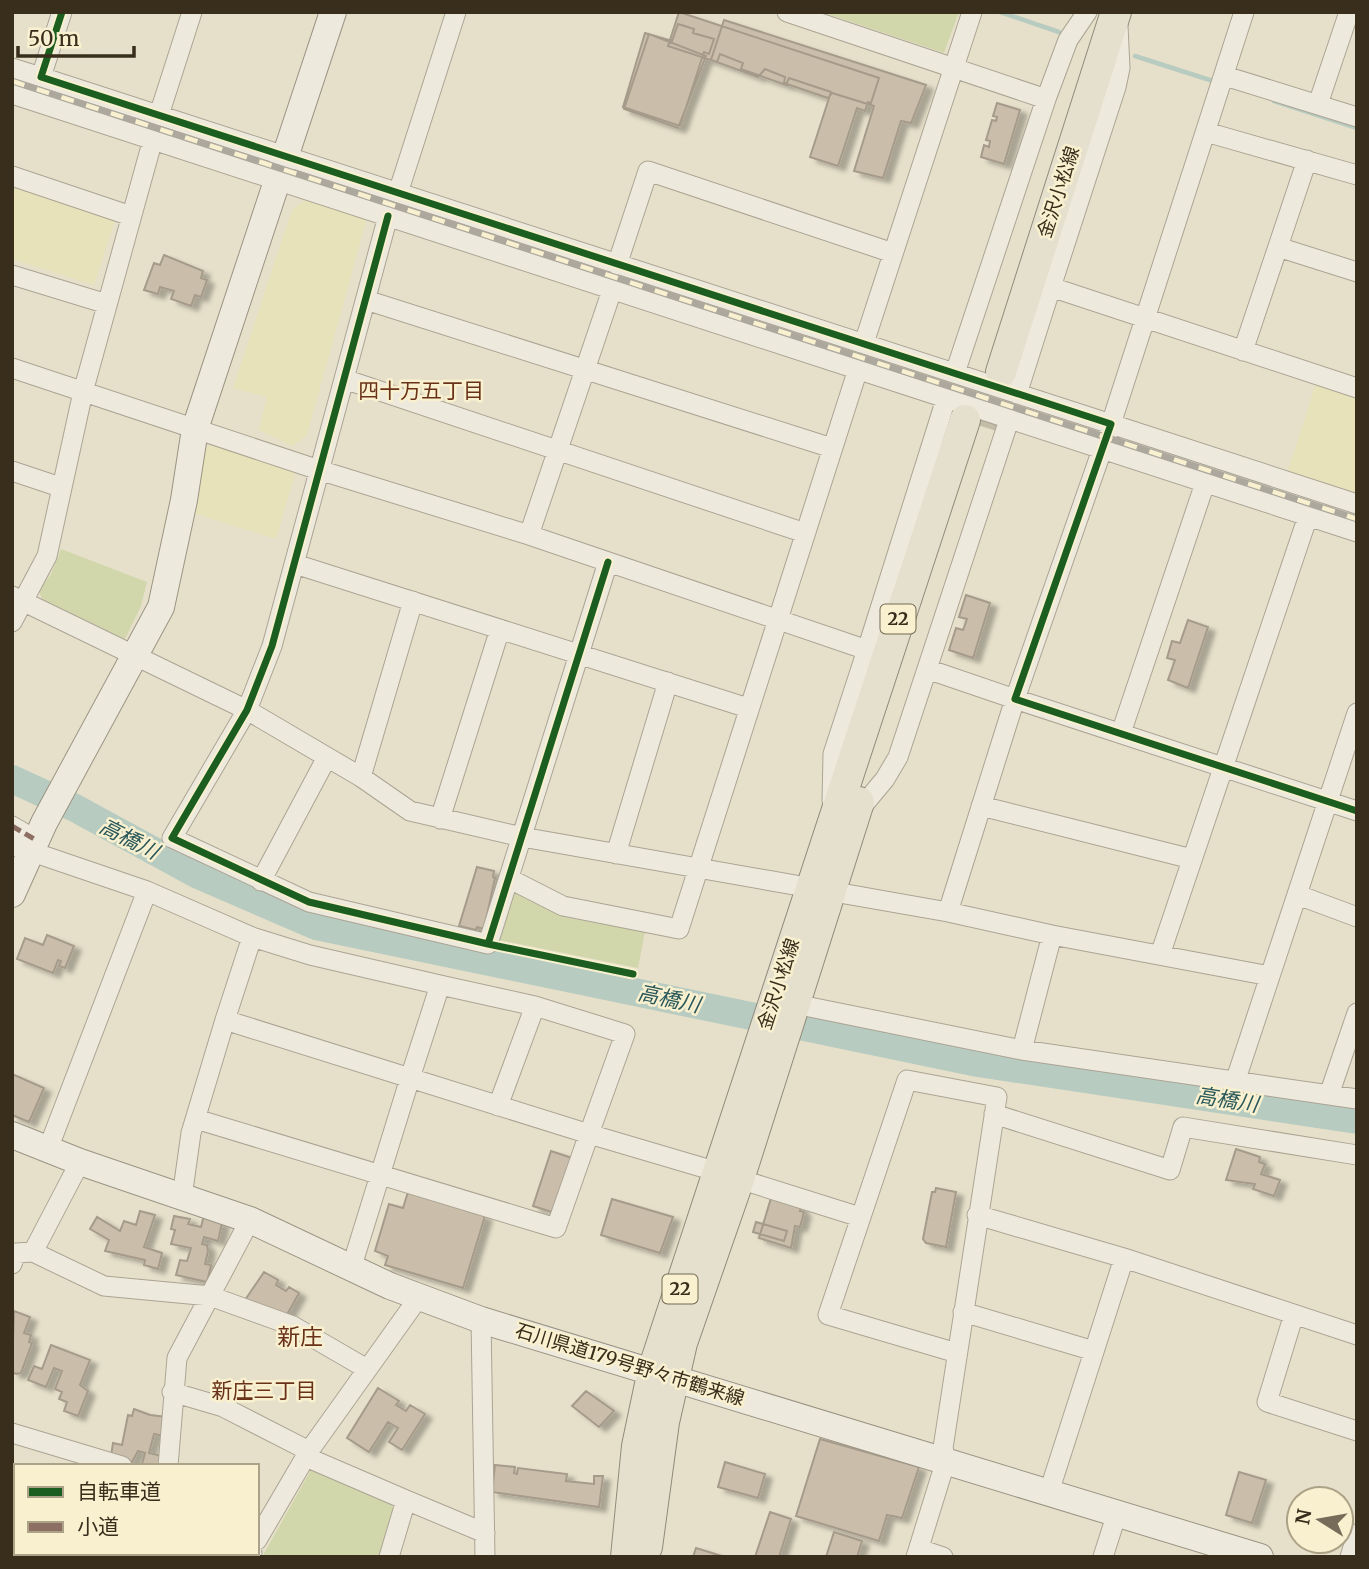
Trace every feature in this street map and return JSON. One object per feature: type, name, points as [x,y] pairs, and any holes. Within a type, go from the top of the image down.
[{"type":"main road","points":[[12,894],[25,836],[62,789],[161,607],[184,500],[195,429],[333,12]]},
{"type":"main road","name":"金沢小松線","points":[[989,376],[1095,12]]},
{"type":"main road","name":"金沢小松線","points":[[989,376],[1117,12]]},
{"type":"main road","name":"金沢小松線","points":[[626,1557],[637,1446],[782,1016],[820,890],[976,416]]},
{"type":"main road","name":"石川県道179号野々市鶴来線","points":[[12,1135],[80,1162],[250,1220],[351,1269],[481,1320],[1049,1492],[1245,1555]]},
{"type":"main road","name":"金沢小松線","points":[[646,1557],[663,1374]]},
{"type":"street","points":[[41,77],[62,12]]},
{"type":"street","points":[[159,115],[192,12]]},
{"type":"street","points":[[398,193],[456,12]]},
{"type":"street","points":[[787,12],[1046,99]]},
{"type":"street","points":[[864,343],[972,12]]},
{"type":"street","points":[[989,376],[1046,99],[1068,40],[1087,12]]},
{"type":"street","points":[[989,376],[1051,287],[1116,87],[1120,68],[1117,12]]},
{"type":"street","points":[[948,912],[1015,699],[1111,424],[1244,12]]},
{"type":"street","points":[[1318,104],[1349,12]]},
{"type":"street","points":[[12,68],[159,115],[388,216],[858,369],[976,416],[1102,450],[1357,532]]},
{"type":"street","points":[[1222,82],[1318,104],[1357,117]]},
{"type":"street","points":[[12,94],[153,139],[398,193],[864,343],[989,376],[1111,424],[1357,504]]},
{"type":"street","points":[[1206,132],[1357,175]]},
{"type":"street","points":[[12,622],[18,599],[47,556],[83,392],[153,139]]},
{"type":"street","points":[[1243,351],[1307,160]]},
{"type":"street","points":[[617,265],[648,171],[894,253]]},
{"type":"street","points":[[12,176],[131,216]]},
{"type":"street","points":[[388,216],[272,646],[247,710],[172,838],[309,902],[488,944],[608,562]]},
{"type":"street","points":[[1278,247],[1357,272]]},
{"type":"street","points":[[12,275],[107,304]]},
{"type":"street","points":[[1051,287],[1357,388]]},
{"type":"street","points":[[529,535],[612,290]]},
{"type":"street","points":[[366,300],[832,448]]},
{"type":"street","points":[[12,368],[319,470],[529,535],[867,650]]},
{"type":"street","points":[[510,879],[563,906],[679,929],[858,369]]},
{"type":"street","points":[[344,379],[805,533]]},
{"type":"street","points":[[844,817],[833,754],[867,650],[976,416]]},
{"type":"street","points":[[844,817],[885,779],[898,757],[928,669],[976,416]]},
{"type":"street","points":[[12,471],[60,487]]},
{"type":"street","points":[[1121,733],[1205,483]]},
{"type":"street","points":[[1160,955],[1308,516]]},
{"type":"street","points":[[295,564],[748,708]]},
{"type":"street","points":[[18,599],[247,710],[361,777],[410,811],[522,837],[948,912],[1052,935],[1270,976]]},
{"type":"street","points":[[361,777],[413,601]]},
{"type":"street","points":[[440,819],[500,629]]},
{"type":"street","points":[[928,669],[1357,811]]},
{"type":"street","points":[[616,855],[668,682]]},
{"type":"street","points":[[1235,1082],[1357,713]]},
{"type":"street","points":[[261,881],[327,759]]},
{"type":"street","points":[[981,806],[1192,859]]},
{"type":"street","points":[[25,836],[52,856],[148,891],[252,937],[310,955],[535,1006],[625,1034],[556,1228],[195,1119]]},
{"type":"street","points":[[48,1149],[148,891]]},
{"type":"street","points":[[1298,895],[1357,918]]},
{"type":"street","points":[[1022,1050],[1052,935]]},
{"type":"street","points":[[182,1197],[195,1119],[252,937]]},
{"type":"street","points":[[351,1269],[440,985]]},
{"type":"street","points":[[498,1106],[535,1006]]},
{"type":"street","points":[[1329,1095],[1357,1013]]},
{"type":"street","points":[[782,1016],[1357,1099]]},
{"type":"street","points":[[225,1020],[860,1217]]},
{"type":"street","points":[[943,1557],[918,1553],[946,1461],[943,1448],[997,1097],[907,1080],[828,1315],[957,1353]]},
{"type":"street","points":[[993,1114],[1170,1170],[1183,1127],[1357,1155]]},
{"type":"street","points":[[33,1252],[80,1162]]},
{"type":"street","points":[[977,1215],[1124,1258],[1357,1335]]},
{"type":"street","points":[[168,1464],[173,1429],[172,1392],[177,1358],[250,1220]]},
{"type":"street","points":[[12,1264],[16,1253],[33,1252],[104,1286],[210,1296],[293,1326],[367,1369]]},
{"type":"street","points":[[1049,1492],[1124,1258]]},
{"type":"street","points":[[259,1536],[308,1454],[419,1297]]},
{"type":"street","points":[[963,1312],[1094,1351]]},
{"type":"street","points":[[1294,1314],[1266,1402],[1357,1431]]},
{"type":"street","points":[[481,1320],[485,1557]]},
{"type":"street","points":[[172,1392],[223,1407],[308,1454],[485,1533]]},
{"type":"street","points":[[12,1433],[115,1464]]},
{"type":"street","points":[[389,1557],[406,1500]]},
{"type":"street","points":[[1102,1557],[1116,1513]]},
{"type":"street","points":[[1350,1557],[1357,1534]]},
{"type":"shaded area","points":[[12,182],[116,217],[94,285],[12,259]]},
{"type":"shaded area","points":[[307,199],[367,218],[307,435],[293,446],[259,430],[267,397],[233,388],[292,210]]},
{"type":"shaded area","points":[[1316,383],[1357,397],[1357,493],[1288,471]]},
{"type":"shaded area","points":[[214,443],[296,470],[276,539],[190,512],[202,450]]},
{"type":"green space","points":[[822,12],[959,12],[944,53]]},
{"type":"green space","points":[[61,549],[147,582],[141,606],[125,639],[42,599],[39,591],[51,574]]},
{"type":"green space","points":[[514,892],[564,917],[645,932],[638,968],[499,940]]},
{"type":"green space","points":[[312,1468],[396,1504],[379,1557],[262,1557]]},
{"type":"building","points":[[679,12],[879,78],[871,103],[868,102],[865,111],[857,108],[838,166],[810,157],[831,92],[789,78],[786,85],[741,69],[743,63],[720,54],[717,62],[668,46]]},
{"type":"building","points":[[724,20],[926,85],[911,123],[901,121],[883,178],[854,171],[874,106],[832,93],[828,98],[784,83],[785,77],[765,69],[758,77],[711,60]]},
{"type":"building","points":[[678,24],[694,29],[693,33],[714,39],[709,54],[704,52],[680,126],[623,107],[645,33],[672,41]]},
{"type":"building","points":[[649,34],[706,56],[678,128],[624,109]]},
{"type":"building","points":[[997,103],[1020,110],[1004,164],[981,157],[984,145],[989,147],[990,141],[986,140],[992,120],[996,121],[997,117],[993,116]]},
{"type":"building","points":[[164,255],[203,271],[201,278],[207,280],[201,297],[195,295],[191,306],[171,299],[174,291],[160,287],[158,294],[144,290],[154,263],[160,265]]},
{"type":"building","points":[[966,595],[990,603],[973,658],[949,650],[956,628],[963,630],[967,619],[959,617]]},
{"type":"building","points":[[1188,620],[1208,627],[1188,688],[1168,680],[1175,660],[1167,658],[1172,641],[1180,643]]},
{"type":"building","points":[[477,867],[494,871],[495,878],[484,929],[477,927],[476,930],[459,926]]},
{"type":"building","points":[[47,935],[74,946],[65,968],[59,966],[61,961],[58,960],[53,973],[17,959],[25,938],[43,945]]},
{"type":"building","points":[[12,1074],[44,1088],[29,1122],[12,1115]]},
{"type":"building","points":[[12,1074],[44,1088],[29,1122],[12,1115]]},
{"type":"building","points":[[1236,1149],[1260,1157],[1259,1162],[1265,1164],[1261,1174],[1280,1180],[1274,1196],[1253,1189],[1255,1184],[1226,1180]]},
{"type":"building","points":[[551,1151],[572,1158],[555,1213],[533,1206]]},
{"type":"building","points":[[936,1188],[956,1192],[946,1247],[926,1243],[923,1239],[932,1192],[935,1192]]},
{"type":"building","points":[[408,1192],[485,1216],[463,1288],[385,1265],[388,1256],[375,1251],[389,1204],[403,1208]]},
{"type":"building","points":[[771,1198],[801,1207],[800,1211],[804,1212],[800,1227],[795,1226],[791,1248],[759,1238]]},
{"type":"building","points":[[612,1199],[673,1217],[660,1253],[601,1235]]},
{"type":"building","points":[[140,1211],[155,1215],[144,1247],[162,1253],[158,1269],[144,1265],[145,1260],[105,1251],[109,1240],[90,1229],[97,1217],[120,1231],[124,1221],[136,1225]]},
{"type":"building","points":[[204,1215],[222,1223],[218,1241],[204,1237],[202,1244],[207,1245],[208,1251],[205,1264],[211,1265],[207,1282],[176,1275],[180,1260],[187,1261],[191,1248],[171,1244],[175,1230],[171,1229],[174,1216],[190,1219],[188,1224],[201,1227]]},
{"type":"building","points":[[756,1222],[787,1231],[784,1241],[753,1232]]},
{"type":"building","points":[[264,1272],[278,1280],[276,1285],[286,1291],[289,1287],[299,1293],[284,1320],[243,1303]]},
{"type":"building","points":[[14,1311],[30,1317],[24,1333],[31,1335],[29,1342],[32,1343],[21,1373],[16,1374],[12,1372]]},
{"type":"building","points":[[51,1345],[90,1360],[80,1385],[88,1391],[78,1416],[64,1411],[67,1402],[59,1399],[62,1392],[55,1389],[62,1371],[54,1368],[46,1387],[28,1380],[34,1366],[42,1369]]},
{"type":"building","points":[[378,1388],[399,1401],[396,1405],[406,1411],[410,1405],[425,1414],[402,1450],[389,1442],[398,1428],[388,1422],[369,1452],[347,1438]]},
{"type":"building","points":[[378,1388],[399,1401],[396,1405],[406,1411],[410,1405],[425,1414],[402,1450],[389,1442],[398,1428],[388,1422],[369,1452],[347,1438]]},
{"type":"building","points":[[586,1391],[614,1411],[599,1427],[572,1406]]},
{"type":"building","points":[[134,1409],[150,1415],[168,1417],[164,1436],[154,1434],[149,1453],[162,1456],[160,1464],[142,1464],[145,1453],[138,1451],[132,1462],[111,1456],[113,1443],[122,1445],[128,1415],[132,1416]]},
{"type":"building","points":[[820,1439],[919,1467],[902,1518],[887,1515],[879,1541],[796,1516]]},
{"type":"building","points":[[725,1462],[765,1474],[758,1498],[718,1487]]},
{"type":"building","points":[[495,1465],[515,1467],[514,1473],[517,1474],[518,1468],[567,1474],[566,1481],[594,1484],[594,1476],[603,1476],[599,1507],[492,1492]]},
{"type":"building","points":[[1239,1472],[1266,1480],[1252,1523],[1226,1515]]},
{"type":"building","points":[[770,1512],[791,1519],[779,1557],[755,1557]]},
{"type":"building","points":[[834,1532],[862,1541],[857,1557],[826,1557]]},
{"type":"building","points":[[696,1548],[725,1557],[693,1557]]},
{"type":"waterway","points":[[1000,12],[1059,32]]},
{"type":"waterway","points":[[1135,56],[1216,82]]},
{"type":"waterway","points":[[1274,101],[1357,128]]},
{"type":"waterway","name":"高橋川","points":[[12,779],[75,808],[198,875],[316,926],[978,1063],[1357,1120]]},
{"type":"tunnel","points":[[984,427],[1001,372]]},
{"type":"railway","points":[[12,81],[1357,519]]},
{"type":"marked path","points":[[12,826],[36,840]]},
{"type":"cycle path","points":[[62,12],[41,77],[1111,424],[1015,699],[1357,811]]},
{"type":"cycle path","points":[[388,216],[272,646],[247,710],[172,838],[309,902],[488,944],[608,562]]},
{"type":"cycle path","points":[[488,944],[633,974]]},
{"type":"district","name":"四十万五丁目","points":[[421,391]]},
{"type":"district","name":"新庄","points":[[300,1337]]},
{"type":"district","name":"新庄三丁目","points":[[264,1391]]}]
